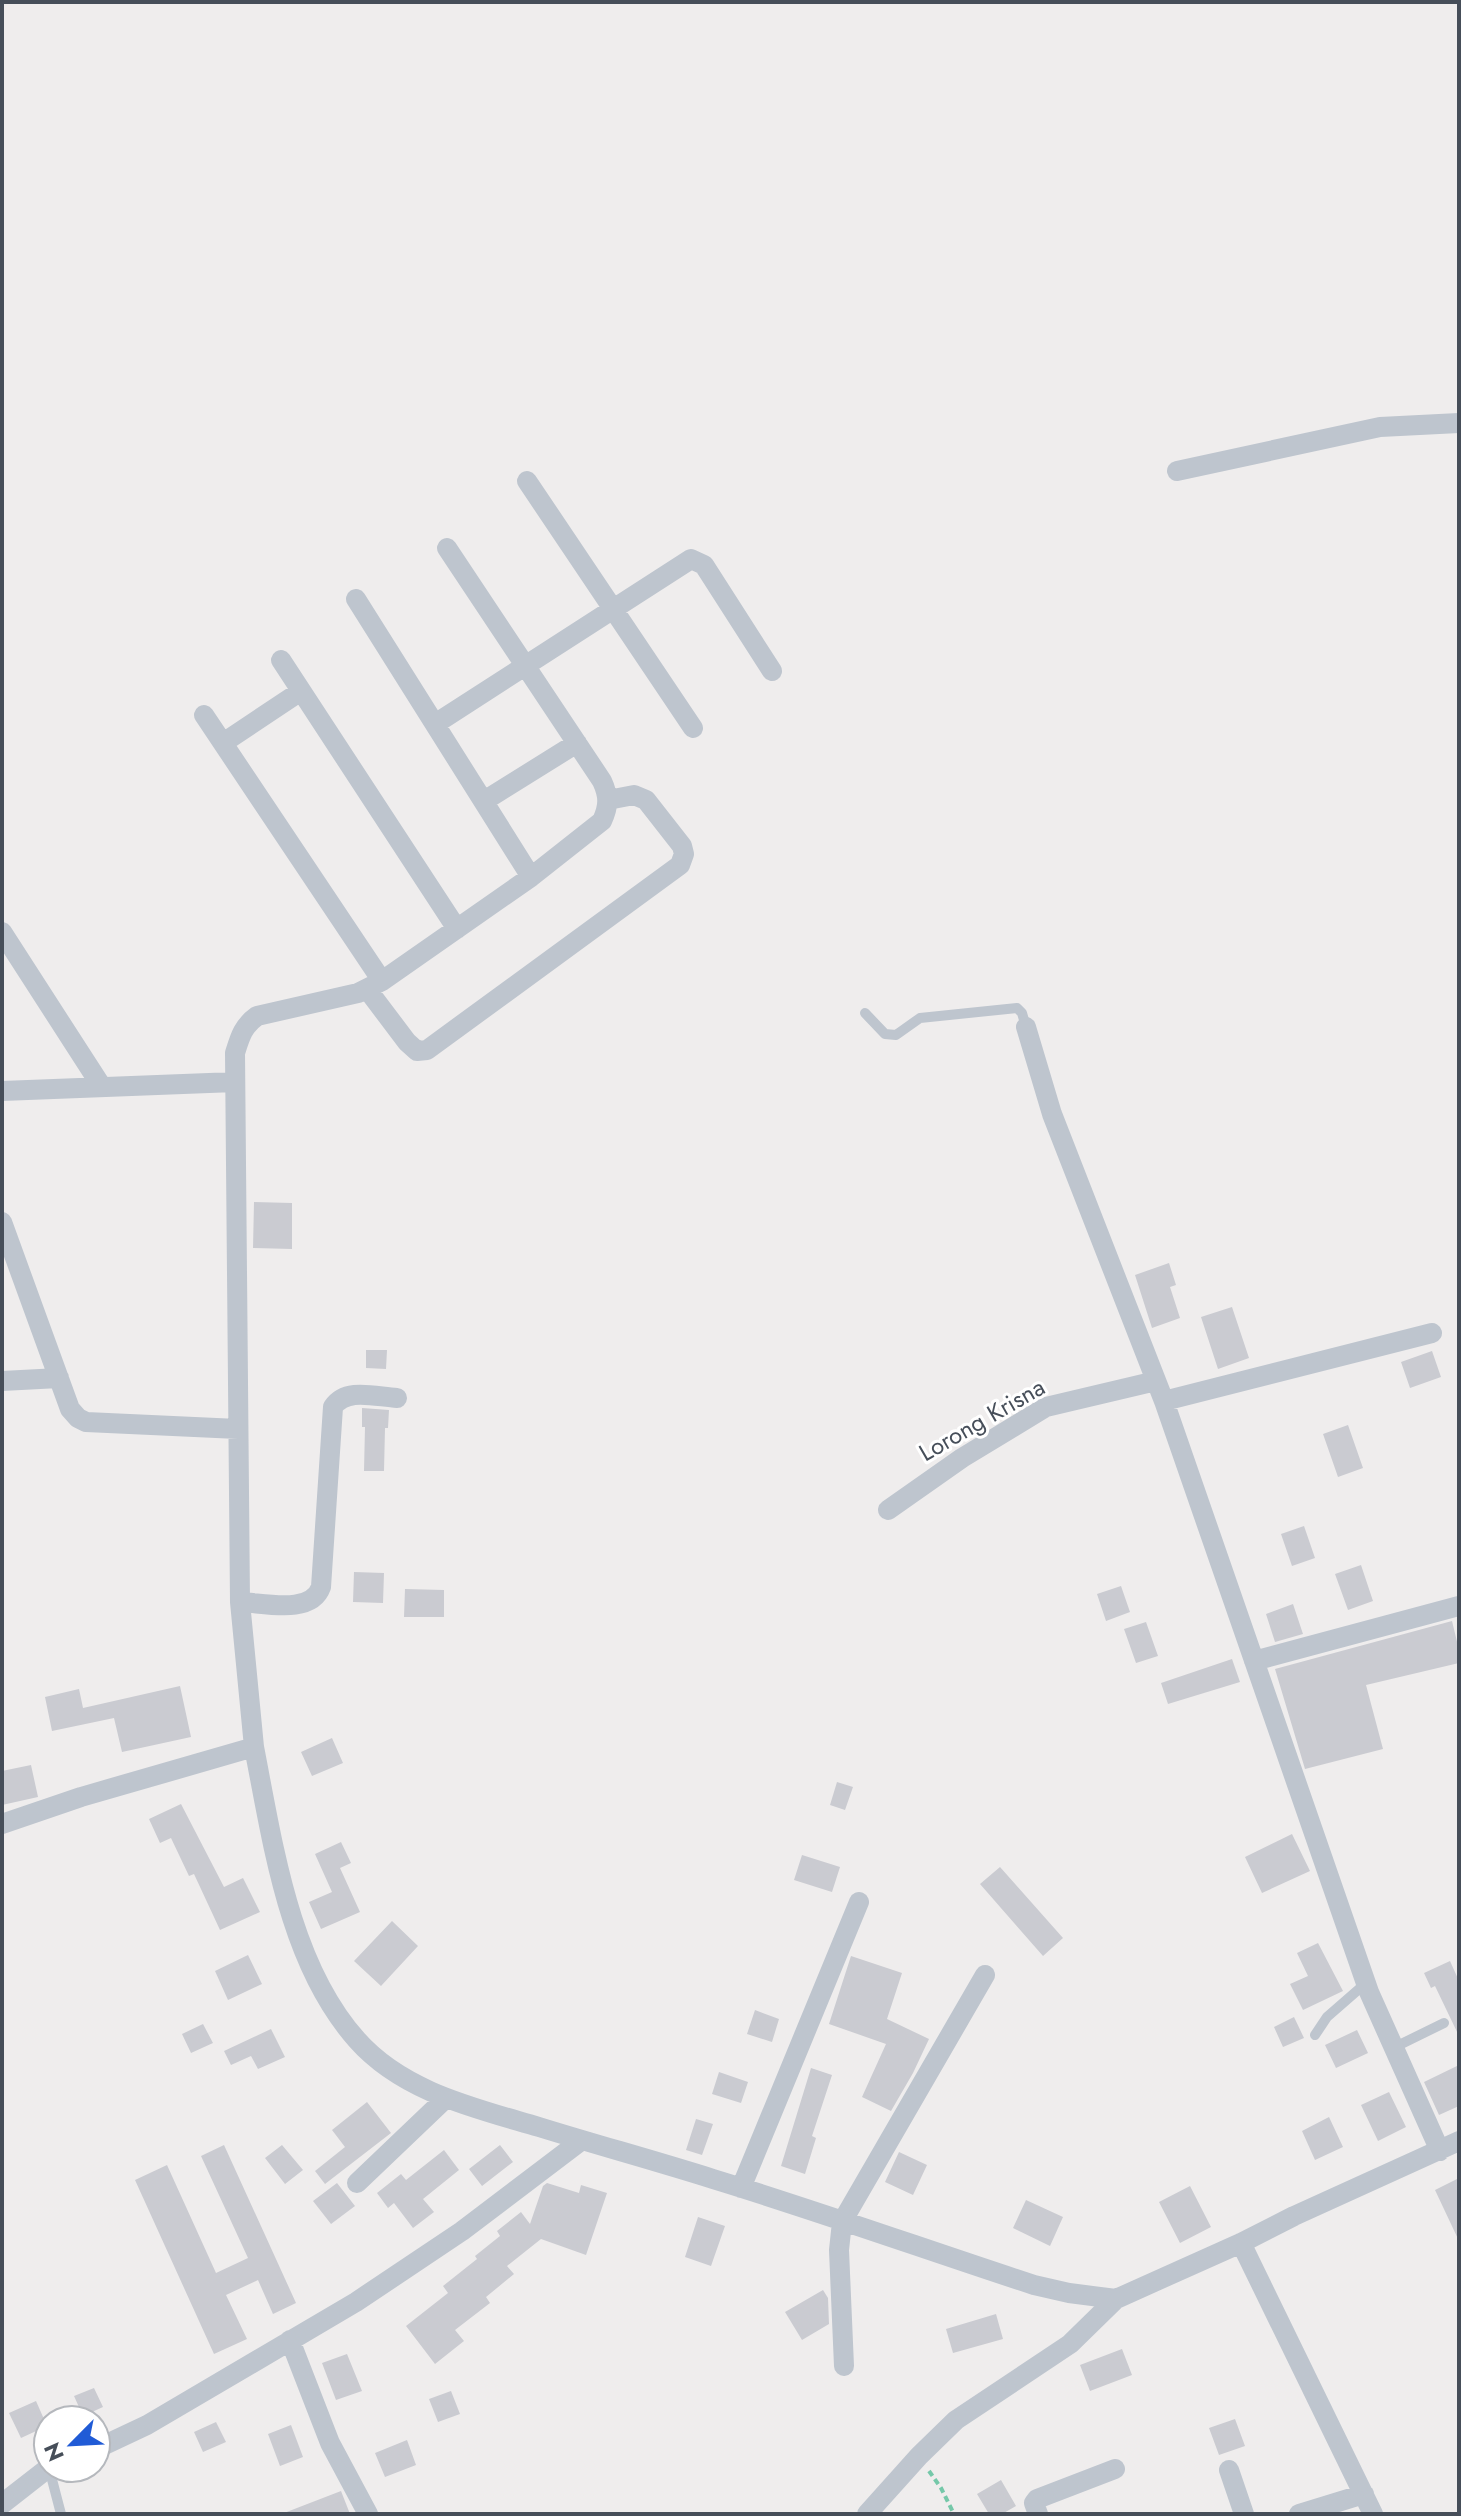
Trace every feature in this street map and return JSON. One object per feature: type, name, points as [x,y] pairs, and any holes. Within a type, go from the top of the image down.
[{"type":"street","points":[[1177,471],[1380,427],[1459,423]]},
{"type":"street","points":[[527,481],[693,728]]},
{"type":"street","points":[[447,548],[602,781],[608,800],[602,821],[531,877],[457,929],[358,993],[266,1013],[247,1022],[235,1053],[240,1602],[254,1747],[294,1926],[318,1985],[359,2043],[405,2078],[445,2099],[741,2188],[1034,2285],[1116,2299]]},
{"type":"street","points":[[435,724],[691,559],[704,565],[772,671]]},
{"type":"street","points":[[356,599],[531,877]]},
{"type":"street","points":[[281,660],[457,929]]},
{"type":"street","points":[[223,743],[301,691]]},
{"type":"street","points":[[204,715],[407,1042],[417,1051],[427,1050],[680,865],[684,854],[682,846],[646,800],[634,795],[608,800]]},
{"type":"street","points":[[484,801],[577,743]]},
{"type":"street","points":[[2,932],[102,1087]]},
{"type":"street","points":[[1026,1027],[1052,1114],[1164,1401],[1366,1983],[1440,2151]]},
{"type":"street","points":[[2,1091],[235,1082]]},
{"type":"street","points":[[2,1222],[70,1409],[78,1418],[86,1422],[238,1429]]},
{"type":"street","points":[[1164,1401],[1432,1333]]},
{"type":"street","points":[[2,1381],[59,1378]]},
{"type":"street","name":"Lorong Krisna","points":[[888,1510],[946,1469],[1046,1407],[1156,1381]]},
{"type":"street","points":[[240,1602],[305,1604],[318,1596],[333,1407],[338,1399],[350,1394],[397,1398]]},
{"type":"street","points":[[1254,1661],[1459,1606]]},
{"type":"street","points":[[2,1824],[81,1797],[254,1747]]},
{"type":"street","points":[[741,2188],[859,1902]]},
{"type":"street","points":[[844,2366],[839,2250],[842,2222],[985,1975]]},
{"type":"street","points":[[357,2183],[445,2099]]},
{"type":"street","points":[[112,2441],[147,2425],[356,2302],[451,2238],[582,2140]]},
{"type":"street","points":[[867,2514],[956,2420],[1070,2344],[1116,2299],[1459,2141]]},
{"type":"street","points":[[1241,2243],[1373,2514]]},
{"type":"street","points":[[290,2340],[330,2443],[368,2514]]},
{"type":"street","points":[[1038,2514],[1034,2503],[1037,2499],[1115,2469]]},
{"type":"street","points":[[1229,2470],[1244,2514]]},
{"type":"street","points":[[2,2504],[32,2481]]},
{"type":"street","points":[[1299,2514],[1364,2494]]},
{"type":"lane","points":[[865,1013],[889,1035],[896,1035],[920,1018],[1017,1008],[1026,1027]]},
{"type":"lane","points":[[1315,2035],[1327,2017],[1366,1983]]},
{"type":"lane","points":[[1393,2048],[1444,2023]]},
{"type":"lane","points":[[53,2484],[61,2514]]},
{"type":"path","points":[[919,2456],[954,2514]]},
{"type":"building","points":[[254,1202],[292,1203],[292,1249],[253,1248]]},
{"type":"building","points":[[1169,1263],[1176,1285],[1170,1287],[1180,1318],[1152,1328],[1135,1275]]},
{"type":"building","points":[[1232,1307],[1249,1358],[1218,1369],[1201,1317]]},
{"type":"building","points":[[366,1350],[387,1350],[386,1369],[366,1368]]},
{"type":"building","points":[[1432,1351],[1441,1377],[1410,1388],[1401,1362]]},
{"type":"building","points":[[362,1408],[389,1410],[388,1428],[385,1428],[384,1471],[364,1471]]},
{"type":"building","points":[[1348,1425],[1363,1468],[1338,1477],[1323,1434]]},
{"type":"building","points":[[1304,1526],[1315,1558],[1292,1566],[1281,1534]]},
{"type":"building","points":[[1361,1565],[1373,1601],[1348,1610],[1335,1574]]},
{"type":"building","points":[[354,1572],[384,1573],[383,1603],[353,1602]]},
{"type":"building","points":[[1121,1586],[1130,1612],[1106,1621],[1097,1594]]},
{"type":"building","points":[[405,1589],[444,1590],[444,1617],[404,1617]]},
{"type":"building","points":[[1293,1604],[1303,1634],[1275,1642],[1266,1614]]},
{"type":"building","points":[[1452,1621],[1459,1663],[1366,1685],[1383,1749],[1305,1769],[1275,1669]]},
{"type":"building","points":[[1146,1622],[1158,1656],[1136,1663],[1124,1629]]},
{"type":"building","points":[[1232,1659],[1240,1682],[1168,1704],[1161,1683]]},
{"type":"building","points":[[180,1686],[191,1737],[122,1752],[114,1718],[52,1731],[45,1697],[79,1689],[83,1708]]},
{"type":"building","points":[[332,1738],[343,1763],[312,1776],[301,1752]]},
{"type":"building","points":[[31,1765],[38,1797],[2,1805],[2,1771]]},
{"type":"building","points":[[837,1782],[853,1787],[845,1810],[830,1805]]},
{"type":"building","points":[[181,1804],[224,1887],[243,1878],[260,1912],[220,1930],[194,1874],[189,1876],[171,1838],[160,1843],[149,1819]]},
{"type":"building","points":[[1292,1834],[1310,1871],[1262,1893],[1245,1857]]},
{"type":"building","points":[[341,1842],[351,1863],[340,1868],[360,1912],[321,1929],[309,1902],[332,1892],[315,1854]]},
{"type":"building","points":[[802,1855],[840,1867],[832,1892],[794,1880]]},
{"type":"building","points":[[1000,1867],[1063,1938],[1043,1956],[980,1884]]},
{"type":"building","points":[[392,1921],[418,1946],[381,1986],[354,1961]]},
{"type":"building","points":[[1318,1943],[1343,1991],[1303,2010],[1290,1984],[1308,1976],[1297,1953]]},
{"type":"building","points":[[248,1955],[262,1984],[228,2000],[215,1971]]},
{"type":"building","points":[[851,1956],[902,1973],[887,2019],[929,2039],[891,2111],[862,2097],[886,2044],[829,2024]]},
{"type":"building","points":[[1450,1961],[1459,1981],[1459,2036],[1435,1986],[1431,1988],[1424,1973]]},
{"type":"building","points":[[755,2010],[779,2019],[772,2042],[747,2034]]},
{"type":"building","points":[[1294,2017],[1304,2038],[1283,2047],[1274,2027]]},
{"type":"building","points":[[203,2024],[213,2043],[191,2053],[182,2034]]},
{"type":"building","points":[[271,2029],[285,2057],[258,2069],[251,2056],[231,2065],[224,2051]]},
{"type":"building","points":[[1357,2030],[1368,2053],[1336,2068],[1325,2045]]},
{"type":"building","points":[[1459,2065],[1459,2106],[1439,2115],[1424,2082]]},
{"type":"building","points":[[811,2068],[832,2075],[812,2136],[816,2138],[805,2174],[781,2166]]},
{"type":"building","points":[[719,2072],[748,2082],[741,2103],[712,2094]]},
{"type":"building","points":[[1389,2092],[1406,2127],[1378,2141],[1361,2105]]},
{"type":"building","points":[[367,2102],[391,2133],[325,2184],[315,2171],[345,2147],[332,2130]]},
{"type":"building","points":[[1329,2117],[1343,2147],[1315,2160],[1302,2131]]},
{"type":"building","points":[[696,2119],[713,2124],[702,2155],[686,2150]]},
{"type":"building","points":[[224,2145],[296,2303],[273,2314],[258,2280],[226,2295],[247,2339],[214,2354],[135,2180],[167,2165],[216,2273],[248,2258],[201,2156]]},
{"type":"building","points":[[282,2145],[303,2170],[285,2184],[265,2158]]},
{"type":"building","points":[[500,2145],[513,2162],[482,2186],[469,2169]]},
{"type":"building","points":[[444,2150],[459,2170],[423,2199],[434,2212],[413,2228],[394,2203],[388,2208],[377,2193],[401,2174],[406,2180]]},
{"type":"building","points":[[899,2152],[927,2165],[913,2195],[885,2182]]},
{"type":"building","points":[[1459,2178],[1459,2241],[1435,2190]]},
{"type":"building","points":[[337,2183],[355,2206],[331,2224],[313,2201]]},
{"type":"building","points":[[547,2183],[579,2193],[581,2185],[607,2193],[586,2255],[541,2239],[507,2266],[514,2274],[486,2297],[490,2303],[455,2330],[464,2341],[435,2364],[406,2326],[448,2293],[443,2286],[500,2236],[497,2231],[521,2212],[530,2224],[543,2186]]},
{"type":"building","points":[[1190,2186],[1211,2227],[1180,2243],[1159,2202]]},
{"type":"building","points":[[1026,2200],[1063,2217],[1050,2246],[1013,2228]]},
{"type":"building","points":[[698,2217],[725,2226],[711,2266],[685,2257]]},
{"type":"building","points":[[823,2290],[828,2298],[829,2324],[802,2340],[785,2312]]},
{"type":"building","points":[[996,2314],[1003,2339],[953,2353],[946,2329]]},
{"type":"building","points":[[1122,2349],[1132,2375],[1090,2391],[1080,2365]]},
{"type":"building","points":[[347,2354],[362,2391],[336,2400],[322,2363]]},
{"type":"building","points":[[94,2388],[102,2404],[78,2404],[74,2396]]},
{"type":"building","points":[[451,2391],[460,2414],[438,2422],[429,2399]]},
{"type":"building","points":[[36,2401],[37,2404],[32,2404],[32,2433],[21,2438],[9,2413]]},
{"type":"building","points":[[1235,2419],[1245,2446],[1219,2455],[1209,2428]]},
{"type":"building","points":[[216,2422],[226,2442],[203,2452],[194,2432]]},
{"type":"building","points":[[291,2425],[303,2457],[280,2466],[268,2434]]},
{"type":"building","points":[[407,2440],[416,2465],[385,2477],[375,2453]]},
{"type":"building","points":[[1001,2480],[1016,2506],[1002,2514],[989,2514],[977,2494]]},
{"type":"building","points":[[341,2491],[350,2514],[284,2513]]}]
